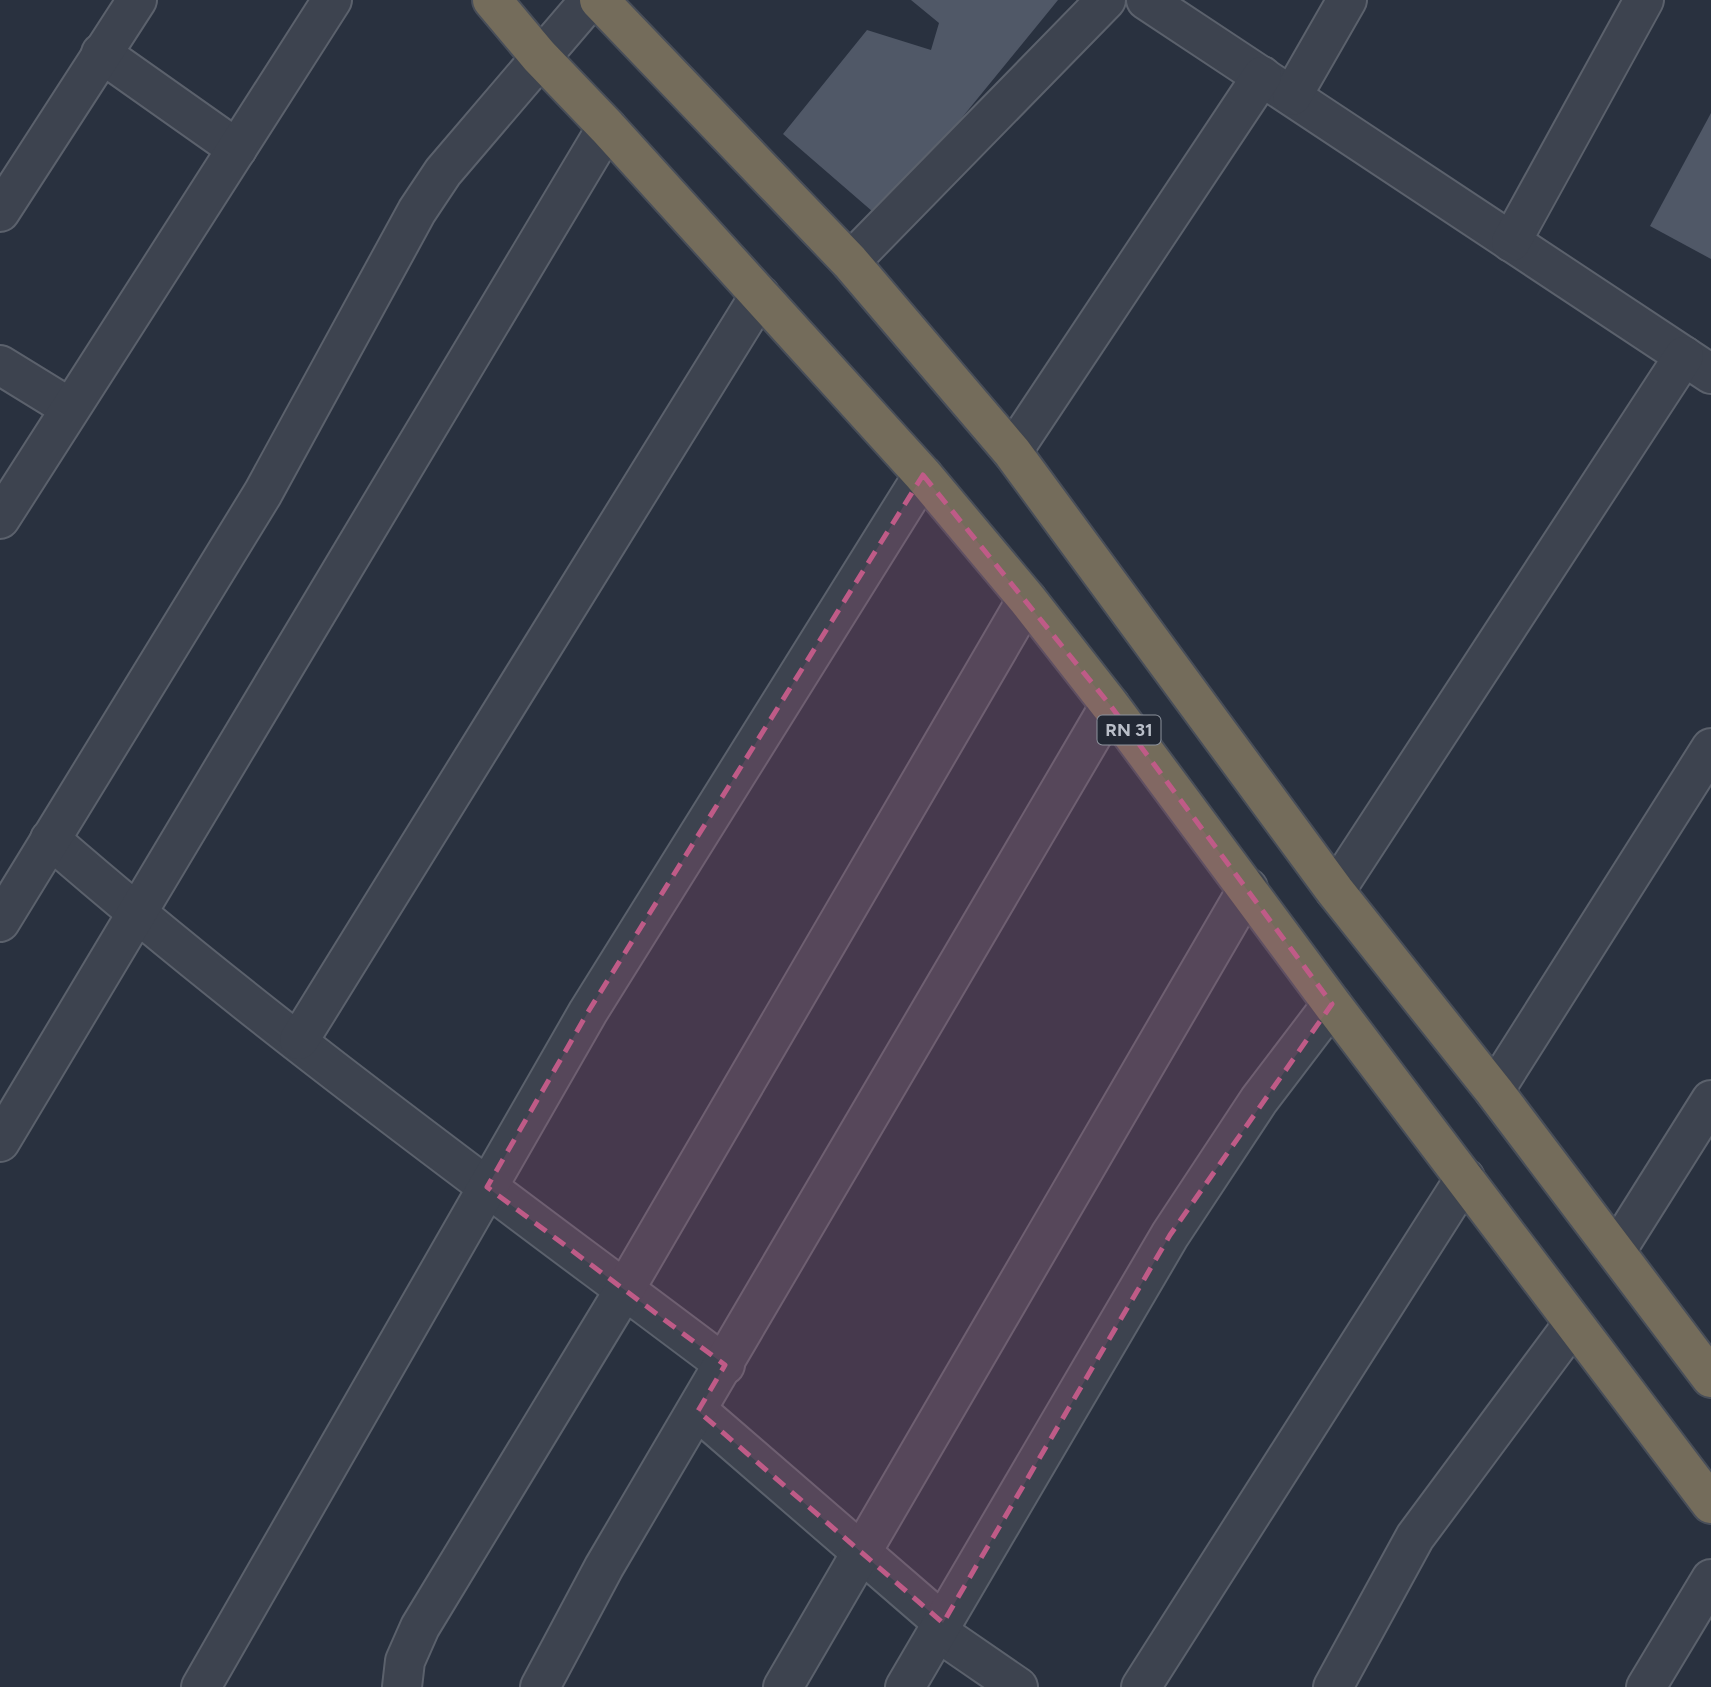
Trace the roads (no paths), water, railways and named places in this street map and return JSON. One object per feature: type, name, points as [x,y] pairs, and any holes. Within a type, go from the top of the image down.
[{"type":"highway","name":"RN 31","points":[[492,0],[539,56],[607,127],[923,475],[1027,599],[1110,705],[1332,1004],[1711,1504]]},
{"type":"highway","points":[[599,0],[850,262],[1012,452],[1335,891],[1494,1091],[1711,1378]]},
{"type":"street","points":[[0,212],[137,0]]},
{"type":"street","points":[[0,519],[332,0]]},
{"type":"street","points":[[0,922],[263,493],[417,211],[443,172],[539,56],[590,0]]},
{"type":"street","points":[[850,262],[1106,0]]},
{"type":"street","points":[[1146,0],[1511,242],[1702,362],[1335,891]]},
{"type":"street","points":[[1012,452],[1277,86],[1348,0]]},
{"type":"street","points":[[1511,242],[1644,0]]},
{"type":"street","points":[[102,53],[237,149]]},
{"type":"street","points":[[0,1142],[607,127]]},
{"type":"street","points":[[299,1040],[760,295]]},
{"type":"street","points":[[0,365],[70,408]]},
{"type":"street","points":[[201,1687],[587,1012],[923,475]]},
{"type":"street","points":[[402,1687],[405,1661],[420,1627],[625,1289],[1027,599]]},
{"type":"street","points":[[540,1687],[604,1567],[1110,705]]},
{"type":"street","points":[[1494,1091],[1711,748]]},
{"type":"street","points":[[50,839],[136,913],[487,1187],[725,1365]]},
{"type":"street","points":[[783,1687],[1248,888]]},
{"type":"street","points":[[905,1687],[1170,1235],[1259,1100],[1332,1004]]},
{"type":"street","points":[[1616,1251],[1711,1100]]},
{"type":"street","points":[[1141,1687],[1465,1178]]},
{"type":"street","points":[[1333,1687],[1415,1537],[1573,1324]]},
{"type":"street","points":[[698,1411],[861,1551],[940,1628],[1018,1687]]},
{"type":"street","points":[[1646,1687],[1711,1579]]}]
